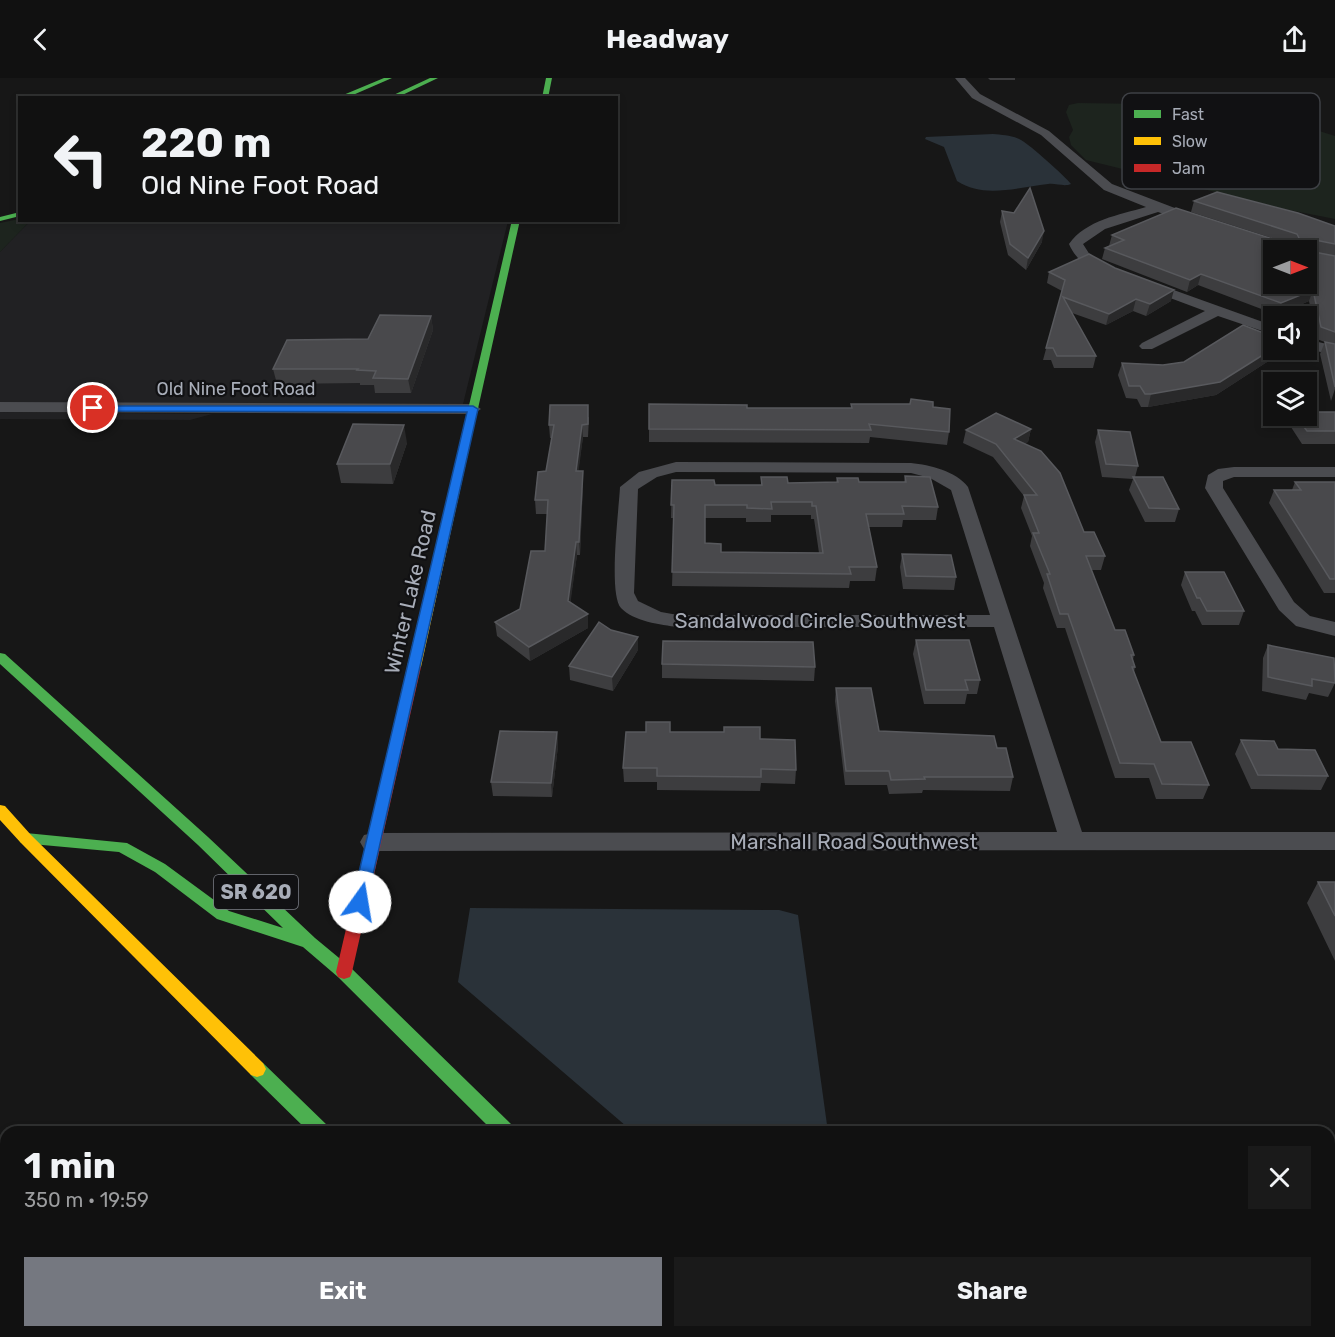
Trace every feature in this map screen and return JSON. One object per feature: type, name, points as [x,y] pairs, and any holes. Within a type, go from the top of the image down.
[{"type":"main road","points":[[344,96],[389,78]]},
{"type":"main road","points":[[394,96],[435,78]]},
{"type":"main road","points":[[544,96],[549,78]]},
{"type":"main road","points":[[0,219],[18,214]]},
{"type":"main road","name":"Winter Lake Road","points":[[344,972],[516,222]]},
{"type":"main road","name":"SR 620","points":[[0,657],[203,841],[309,943],[344,972],[500,1126]]},
{"type":"main road","points":[[0,810],[26,839],[315,1126]]},
{"type":"main road","points":[[26,839],[122,847],[160,868],[223,915],[309,943]]},
{"type":"street","points":[[960,78],[976,96],[1045,133],[1108,187],[1158,208],[1212,226]]},
{"type":"street","points":[[1158,208],[1084,233],[1078,239],[1077,248],[1085,258],[1105,269],[1263,327]]},
{"type":"street","points":[[1147,346],[1216,311]]},
{"type":"street","points":[[1317,346],[1335,351]]},
{"type":"street","name":"Old Nine Foot Road","points":[[0,407],[473,409]]},
{"type":"street","name":"Sandalwood Circle Southwest","points":[[1002,621],[678,621],[656,618],[629,605],[624,593],[629,487],[638,479],[658,470],[676,467],[911,468],[929,470],[959,487],[1002,621],[1072,840]]},
{"type":"street","points":[[1335,472],[1234,472],[1224,473],[1214,479],[1214,488],[1286,606],[1303,621],[1335,629]]},
{"type":"street","points":[[0,839],[26,839]]},
{"type":"street","name":"Marshall Road Southwest","points":[[373,842],[1335,841]]},
{"type":"shaded area","points":[[1122,104],[1122,169],[1086,160],[1071,145],[1069,137],[1073,130],[1066,112],[1069,105]]},
{"type":"shaded area","points":[[1320,131],[1335,136],[1335,219],[1203,189],[1320,189]]},
{"type":"shaded area","points":[[993,134],[1011,136],[1021,140],[1071,184],[1048,184],[990,191],[967,186],[957,181],[944,147],[925,139],[926,137]]},
{"type":"shaded area","points":[[18,219],[18,222],[29,222],[0,252],[0,223]]},
{"type":"shaded area","points":[[29,222],[508,222],[463,404],[0,403],[0,252]]},
{"type":"shaded area","points":[[0,412],[212,414],[190,420],[0,419]]},
{"type":"shaded area","points":[[470,908],[779,910],[798,915],[827,1126],[626,1126],[458,982]]},
{"type":"building","points":[[1030,188],[1044,231],[1028,258],[1010,244],[1002,211],[1014,213]]},
{"type":"building","points":[[1217,192],[1298,213],[1335,226],[1335,244],[1310,239],[1300,240],[1297,234],[1194,201]]},
{"type":"building","points":[[1176,208],[1276,240],[1263,240],[1263,294],[1303,294],[1281,303],[1201,274],[1190,280],[1105,248],[1124,240],[1112,235]]},
{"type":"building","points":[[1317,253],[1335,256],[1335,332],[1321,327],[1314,294],[1317,294]]},
{"type":"building","points":[[1089,254],[1115,268],[1174,290],[1150,304],[1136,299],[1109,314],[1063,297],[1096,356],[1057,356],[1053,348],[1046,348],[1065,280],[1049,272]]},
{"type":"building","points":[[380,315],[431,316],[408,379],[373,378],[376,371],[358,369],[273,369],[287,340],[368,339]]},
{"type":"building","points":[[1243,325],[1263,333],[1263,355],[1220,382],[1145,394],[1140,386],[1129,386],[1122,363],[1163,365],[1184,362]]},
{"type":"building","points":[[1325,342],[1335,344],[1335,387]]},
{"type":"building","points":[[911,399],[933,402],[933,407],[950,409],[949,432],[869,424],[871,430],[649,429],[649,404],[747,405],[747,408],[852,408],[851,404],[910,404]]},
{"type":"building","points":[[550,405],[588,405],[588,424],[582,425],[576,471],[583,471],[579,542],[576,542],[568,601],[588,614],[529,647],[495,622],[520,609],[531,551],[545,551],[548,500],[535,500],[538,472],[546,471],[554,425],[549,425]]},
{"type":"building","points":[[1317,412],[1335,412],[1335,431],[1307,431],[1303,426],[1317,426]]},
{"type":"building","points":[[996,413],[1031,429],[1014,439],[1041,451],[1060,473],[1084,532],[1094,532],[1105,556],[1086,556],[1115,630],[1125,630],[1134,655],[1131,655],[1135,667],[1132,667],[1161,742],[1191,742],[1209,785],[1162,784],[1154,764],[1120,763],[1068,614],[1060,614],[1047,574],[1050,574],[1033,533],[1039,533],[1024,495],[1037,495],[996,444],[966,430]]},
{"type":"building","points":[[353,424],[404,425],[390,464],[337,464]]},
{"type":"building","points":[[1098,430],[1130,432],[1138,466],[1106,464]]},
{"type":"building","points":[[905,476],[930,477],[938,507],[902,506],[904,514],[866,514],[877,567],[849,567],[851,574],[672,572],[674,505],[671,505],[672,480],[714,480],[715,485],[762,485],[761,477],[787,477],[788,483],[838,482],[837,478],[858,478],[859,482],[906,482]],"holes":[[[771,502],[812,502],[812,506],[816,506],[823,553],[721,552],[721,544],[705,543],[705,505],[747,505],[747,508],[772,509]]]},
{"type":"building","points":[[1133,477],[1163,477],[1179,509],[1149,508]]},
{"type":"building","points":[[1295,482],[1335,482],[1335,579],[1330,579],[1274,490],[1301,490]]},
{"type":"building","points":[[902,554],[951,555],[956,577],[906,576]]},
{"type":"building","points":[[1185,572],[1224,572],[1244,611],[1207,611],[1200,598],[1197,598]]},
{"type":"building","points":[[599,622],[611,630],[638,637],[612,677],[569,666]]},
{"type":"building","points":[[916,640],[969,640],[980,680],[965,680],[968,690],[926,690]]},
{"type":"building","points":[[663,641],[813,642],[815,667],[662,664]]},
{"type":"building","points":[[1268,645],[1334,658],[1335,683],[1312,679],[1312,686],[1268,677]]},
{"type":"building","points":[[836,688],[871,688],[879,731],[994,736],[997,748],[1006,748],[1013,777],[924,777],[925,779],[891,780],[889,771],[846,771]]},
{"type":"building","points":[[646,722],[670,722],[670,732],[724,732],[724,727],[760,727],[760,739],[795,740],[796,770],[761,769],[761,777],[657,776],[657,768],[623,768],[626,732],[646,732]]},
{"type":"building","points":[[500,731],[557,732],[551,783],[491,782]]},
{"type":"building","points":[[1241,740],[1274,741],[1278,749],[1315,750],[1328,776],[1258,775]]},
{"type":"building","points":[[1318,882],[1335,882],[1335,916]]},
{"type":"traffic: fast","points":[[344,96],[389,78]]},
{"type":"traffic: fast","points":[[394,96],[435,78]]},
{"type":"traffic: fast","points":[[545,96],[549,78]]},
{"type":"traffic: fast","points":[[0,219],[18,214]]},
{"type":"traffic: fast","points":[[466,440],[516,222]]},
{"type":"traffic: fast","points":[[0,657],[203,841],[309,943],[344,972],[500,1126]]},
{"type":"traffic: fast","points":[[26,839],[122,847],[160,868],[223,915],[302,941]]},
{"type":"traffic: fast","points":[[257,1069],[315,1126]]},
{"type":"traffic: slow","points":[[414,667],[466,440]]},
{"type":"traffic: slow","points":[[0,810],[26,839],[257,1069]]},
{"type":"traffic: jam","points":[[344,972],[414,667]]},
{"type":"route","points":[[93,408],[473,409],[360,902]]}]
